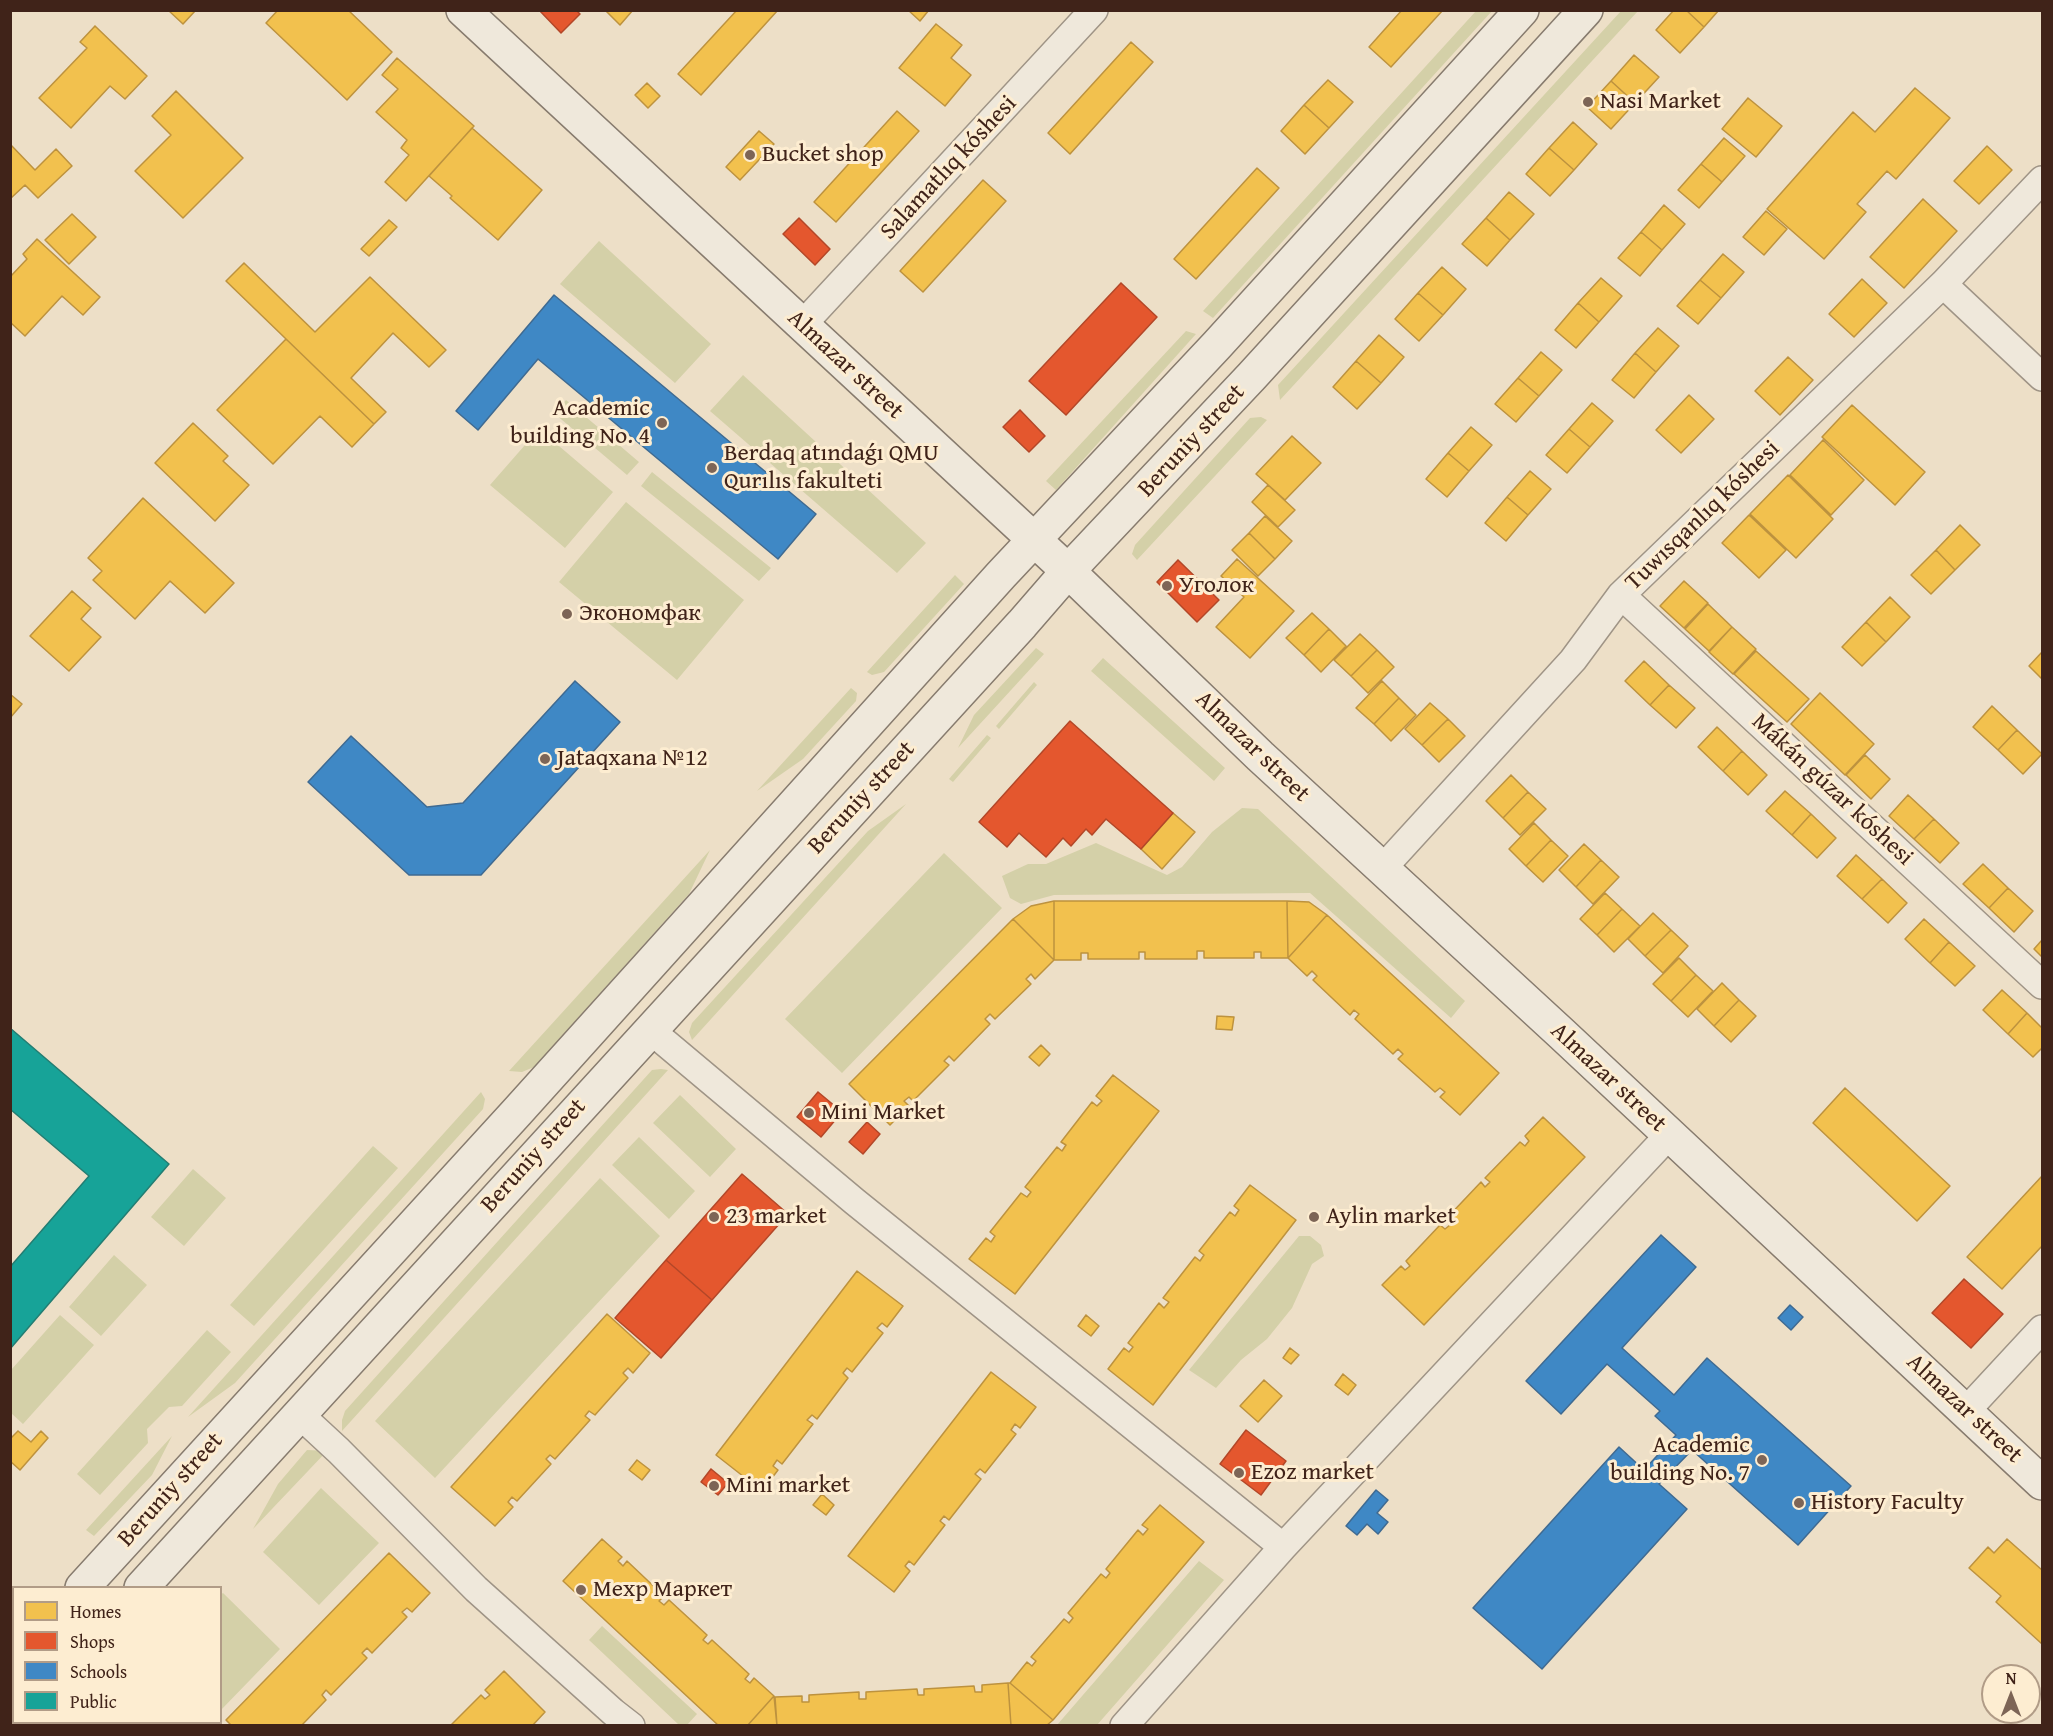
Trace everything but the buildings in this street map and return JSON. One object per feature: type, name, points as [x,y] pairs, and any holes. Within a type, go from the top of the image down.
[{"type":"street","name":"Almazar street","points":[[463,10],[1068,571],[1260,756],[2043,1483]]},
{"type":"street","name":"Salamatlıq kóshesi","points":[[803,324],[1094,10]]},
{"type":"street","name":"Beruniy street","points":[[83,1586],[525,1103],[1001,575],[1225,336],[1522,10]]},
{"type":"street","name":"Beruniy street","points":[[142,1586],[1068,571],[1252,376],[1586,10]]},
{"type":"street","name":"Tuwısqanlıq kóshesi","points":[[1382,869],[1574,660],[1621,595],[1943,284],[2043,180]]},
{"type":"street","points":[[1943,284],[2043,377]]},
{"type":"street","name":"Mákán gúzar kóshesi","points":[[1621,595],[2043,985]]},
{"type":"street","points":[[650,1029],[854,1201],[1283,1547]]},
{"type":"street","points":[[1124,1725],[1283,1547],[1669,1135]]},
{"type":"street","points":[[1966,1412],[2043,1329]]},
{"type":"street","points":[[298,1414],[339,1451],[465,1578],[613,1712],[631,1725]]},
{"type":"shaded area","points":[[1476,11],[1492,11],[1213,318],[1203,311]]},
{"type":"shaded area","points":[[1621,11],[1638,11],[1280,400],[1278,385]]},
{"type":"shaded area","points":[[599,241],[711,344],[675,383],[560,284]]},
{"type":"shaded area","points":[[1186,331],[1196,334],[1056,490],[1046,481]]},
{"type":"shaded area","points":[[743,375],[926,543],[897,573],[710,411]]},
{"type":"shaded area","points":[[566,400],[639,462],[627,475],[555,414]]},
{"type":"shaded area","points":[[1261,417],[1267,420],[1137,560],[1132,554],[1135,545],[1250,418]]},
{"type":"shaded area","points":[[539,429],[613,492],[565,548],[490,485]]},
{"type":"shaded area","points":[[652,472],[771,568],[759,581],[641,486]]},
{"type":"shaded area","points":[[626,502],[744,600],[677,680],[559,582]]},
{"type":"shaded area","points":[[955,575],[964,584],[884,672],[872,675],[867,672]]},
{"type":"shaded area","points":[[1036,648],[1044,654],[958,748],[974,715]]},
{"type":"shaded area","points":[[1103,658],[1225,768],[1214,781],[1091,671]]},
{"type":"shaded area","points":[[1034,682],[1037,685],[999,729],[996,726]]},
{"type":"shaded area","points":[[851,688],[857,693],[856,701],[803,759],[757,791]]},
{"type":"shaded area","points":[[987,735],[991,738],[953,782],[949,779]]},
{"type":"shaded area","points":[[906,804],[692,1040],[689,1032],[692,1023],[868,831]]},
{"type":"shaded area","points":[[1242,808],[1258,809],[1465,1001],[1451,1018],[1310,893],[1054,895],[1021,904],[1010,898],[1002,876],[1028,864],[1046,864],[1096,843],[1167,875],[1182,867],[1212,832]]},
{"type":"shaded area","points":[[710,850],[689,894],[534,1067],[522,1072],[509,1071]]},
{"type":"shaded area","points":[[944,853],[1002,908],[842,1073],[785,1019]]},
{"type":"shaded area","points":[[652,1070],[668,1070],[342,1431],[345,1411]]},
{"type":"shaded area","points":[[481,1092],[485,1099],[483,1109],[235,1383],[188,1417]]},
{"type":"shaded area","points":[[680,1095],[736,1149],[710,1177],[653,1123]]},
{"type":"shaded area","points":[[639,1137],[695,1191],[669,1219],[612,1165]]},
{"type":"shaded area","points":[[373,1146],[398,1168],[254,1326],[230,1305]]},
{"type":"shaded area","points":[[193,1169],[226,1198],[184,1246],[151,1217]]},
{"type":"shaded area","points":[[600,1178],[660,1236],[435,1478],[375,1421]]},
{"type":"shaded area","points":[[1299,1236],[1310,1236],[1321,1245],[1324,1256],[1312,1264],[1292,1308],[1267,1339],[1241,1360],[1216,1388],[1189,1370]]},
{"type":"shaded area","points":[[114,1255],[147,1285],[101,1336],[69,1307]]},
{"type":"shaded area","points":[[60,1315],[94,1345],[23,1424],[11,1413],[11,1370]]},
{"type":"shaded area","points":[[207,1330],[231,1352],[182,1406],[169,1407],[147,1429],[148,1443],[100,1495],[77,1474]]},
{"type":"shaded area","points":[[172,1436],[152,1475],[94,1536],[86,1530]]},
{"type":"shaded area","points":[[307,1450],[327,1451],[253,1529],[278,1484]]},
{"type":"shaded area","points":[[321,1488],[379,1543],[319,1605],[263,1552]]},
{"type":"shaded area","points":[[1199,1561],[1224,1580],[1097,1725],[1057,1725]]},
{"type":"shaded area","points":[[222,1594],[280,1649],[222,1709]]},
{"type":"shaded area","points":[[602,1626],[697,1714],[687,1725],[679,1725],[589,1640]]},
{"type":"shaded area","points":[[160,1724],[161,1725],[94,1725]]},
{"type":"place","name":"Nasi Market","points":[[1588,102]]},
{"type":"place","name":"Bucket shop","points":[[750,155]]},
{"type":"place","name":"Academic building No. 4","points":[[662,423]]},
{"type":"place","name":"Berdaq atındaǵı QMU Qurılıs fakulteti","points":[[712,468]]},
{"type":"place","name":"Уголок","points":[[1167,586]]},
{"type":"place","name":"Экономфак","points":[[567,614]]},
{"type":"place","name":"Jataqxana №12","points":[[545,759]]},
{"type":"place","name":"Mini Market","points":[[809,1113]]},
{"type":"place","name":"23 market","points":[[714,1217]]},
{"type":"place","name":"Aylin market","points":[[1314,1217]]},
{"type":"place","name":"Academic building No. 7","points":[[1762,1460]]},
{"type":"place","name":"Ezoz market","points":[[1239,1473]]},
{"type":"place","name":"Mini market","points":[[714,1486]]},
{"type":"place","name":"History Faculty","points":[[1799,1503]]},
{"type":"place","name":"Мехр Маркет","points":[[581,1590]]}]
